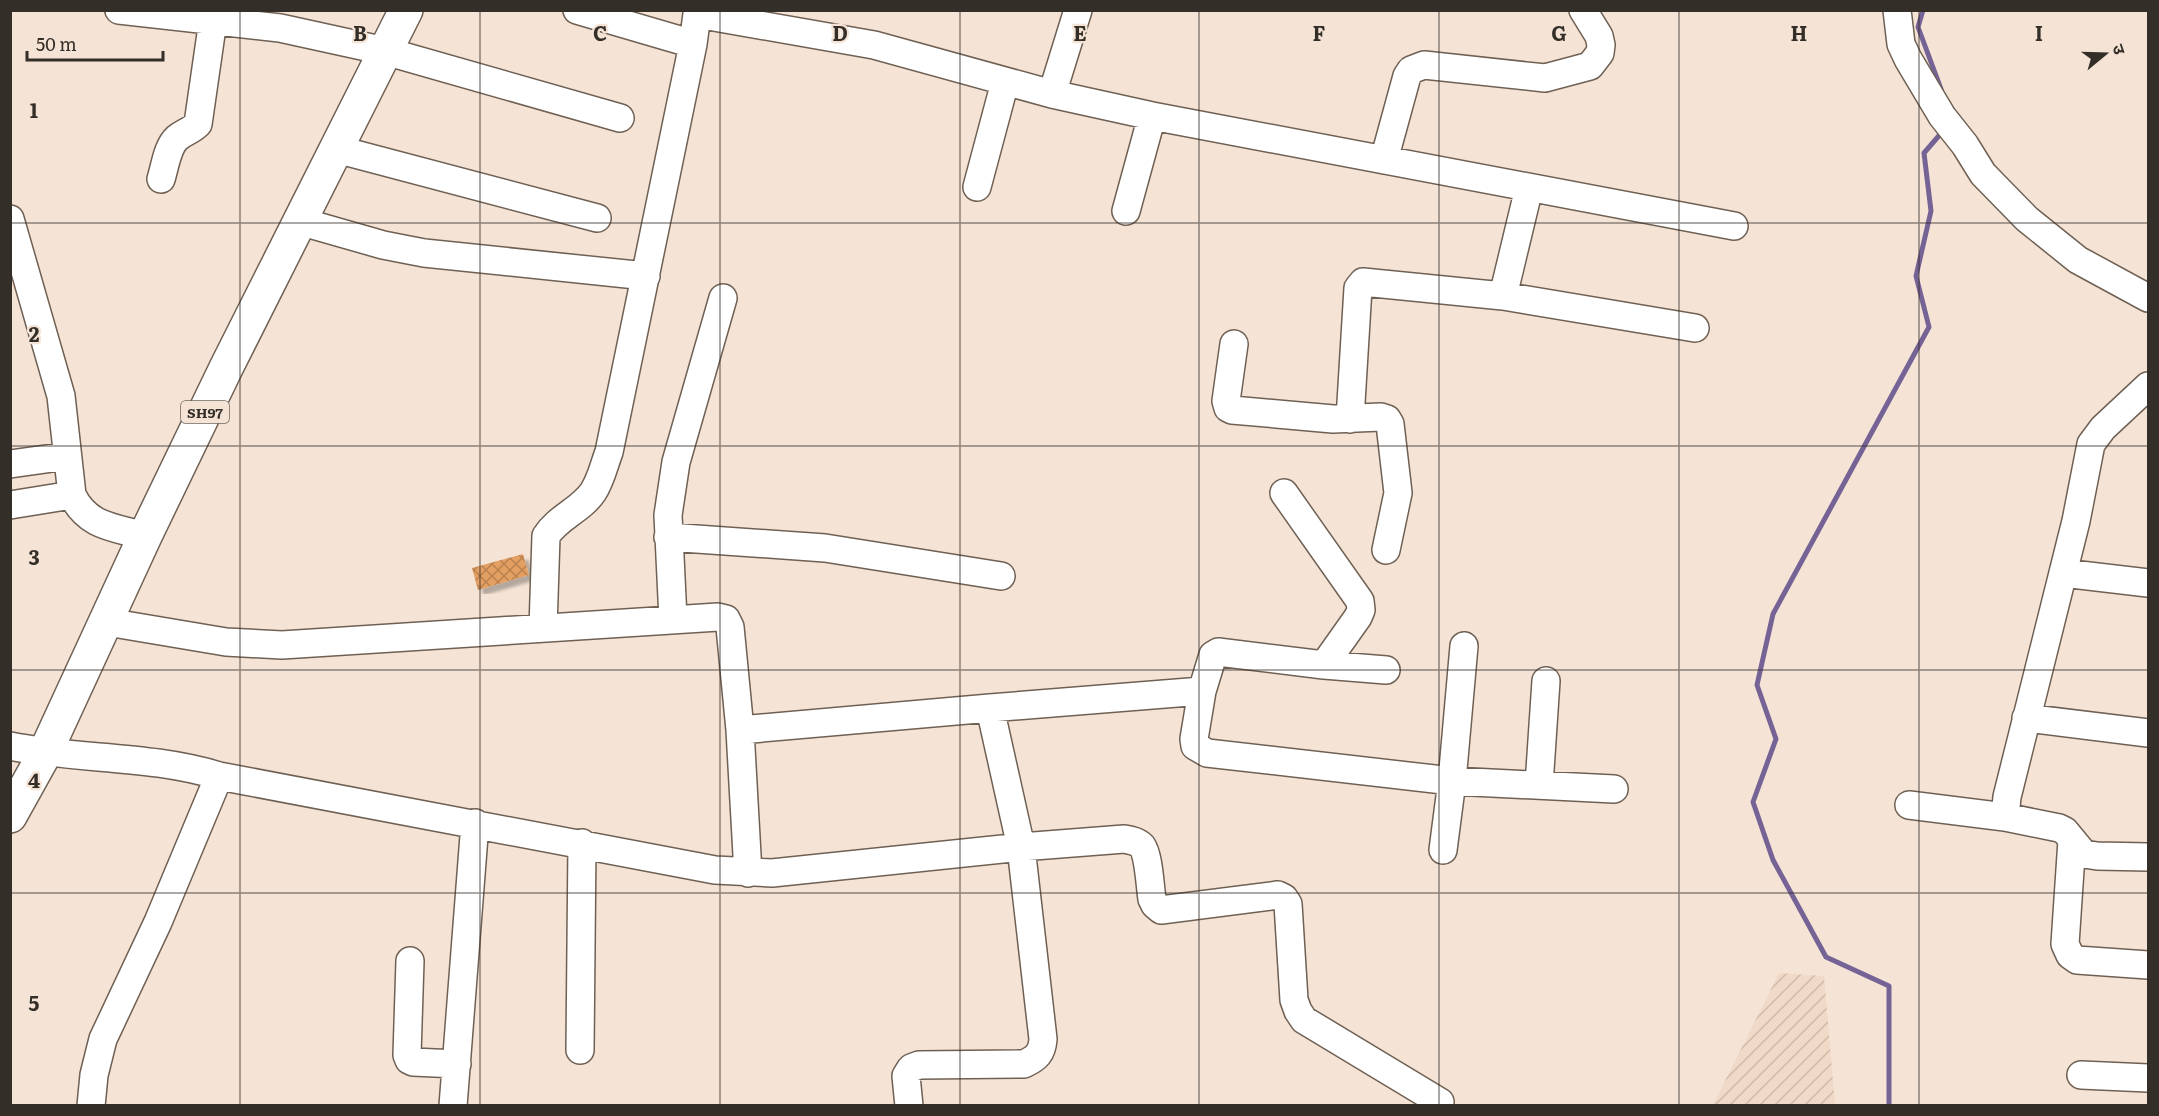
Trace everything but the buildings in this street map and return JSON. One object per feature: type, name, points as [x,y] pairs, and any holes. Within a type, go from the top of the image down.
[{"type":"main road","name":"SH97","points":[[10,816],[19,783],[45,753],[145,536],[299,221],[406,10]]},
{"type":"street","points":[[119,10],[213,20],[258,17],[620,118]]},
{"type":"street","points":[[577,10],[693,44]]},
{"type":"street","points":[[1052,94],[1078,10]]},
{"type":"street","points":[[1384,160],[1407,76],[1411,70],[1424,65],[1545,78],[1590,66],[1600,53],[1602,45],[1583,10]]},
{"type":"street","points":[[1897,10],[1901,44],[1942,116],[1965,145],[1983,174],[2027,219],[2078,260],[2148,298]]},
{"type":"street","points":[[543,628],[546,536],[552,526],[593,492],[609,452],[693,44],[697,12],[874,45],[1005,82],[1152,116],[1734,226]]},
{"type":"street","points":[[161,179],[172,144],[198,124],[213,20]]},
{"type":"street","points":[[977,187],[1005,82]]},
{"type":"street","points":[[1126,211],[1152,116]]},
{"type":"street","points":[[336,149],[597,218]]},
{"type":"street","points":[[1503,296],[1529,188]]},
{"type":"street","points":[[10,219],[18,273],[61,396],[72,495],[79,509],[96,522],[145,536]]},
{"type":"street","points":[[299,221],[383,245],[424,253],[646,276]]},
{"type":"street","points":[[1350,419],[1359,285],[1367,282],[1503,296],[1695,328]]},
{"type":"street","points":[[673,619],[668,514],[676,462],[723,298]]},
{"type":"street","points":[[1234,344],[1228,408],[1239,412],[1387,419],[1390,424],[1398,493],[1386,550]]},
{"type":"street","points":[[2006,817],[2007,797],[2076,521],[2091,444],[2103,428],[2148,386]]},
{"type":"street","points":[[10,464],[67,456]]},
{"type":"street","points":[[1284,493],[1360,601],[1361,610],[1358,617],[1324,665]]},
{"type":"street","points":[[10,505],[72,495]]},
{"type":"street","points":[[668,537],[825,548],[1001,576]]},
{"type":"street","points":[[2063,573],[2148,583]]},
{"type":"street","points":[[107,622],[226,642],[282,645],[718,616],[726,619],[730,627],[740,730],[748,873]]},
{"type":"street","points":[[1443,850],[1452,781],[1464,646]]},
{"type":"street","points":[[1386,670],[1218,652],[1213,655],[1202,691],[1194,739],[1195,746],[1201,750],[1452,781],[1614,789]]},
{"type":"street","points":[[1539,785],[1546,681]]},
{"type":"street","points":[[740,730],[1202,691]]},
{"type":"street","points":[[909,1106],[906,1076],[911,1068],[919,1065],[1024,1064],[1035,1059],[1042,1051],[1043,1039],[1021,847],[990,708]]},
{"type":"street","points":[[2026,718],[2148,733]]},
{"type":"street","points":[[10,747],[45,753],[191,767],[219,776],[715,870],[748,873],[772,873],[1021,847],[1124,839],[1134,841],[1142,846],[1152,899],[1161,910],[1278,895],[1284,898],[1288,904],[1294,1000],[1304,1020],[1440,1102]]},
{"type":"street","points":[[91,1106],[94,1075],[111,1018],[159,922],[219,776]]},
{"type":"street","points":[[1909,805],[2006,817],[2059,828],[2065,831],[2084,854],[2148,857]]},
{"type":"street","points":[[453,1106],[475,823]]},
{"type":"street","points":[[2072,840],[2065,944],[2070,955],[2077,960],[2148,965]]},
{"type":"street","points":[[580,1050],[582,843]]},
{"type":"street","points":[[410,961],[407,1055],[409,1060],[457,1064]]},
{"type":"street","points":[[2081,1075],[2148,1078]]},
{"type":"shaded area","points":[[1779,973],[1824,976],[1835,1105],[1713,1105]]},
{"type":"waterway","points":[[1923,10],[1918,27],[1941,89]]},
{"type":"waterway","points":[[1889,1106],[1889,986],[1826,957],[1773,860],[1753,802],[1776,739],[1757,685],[1773,614],[1929,327],[1916,276],[1931,211],[1924,153],[1943,131]]}]
